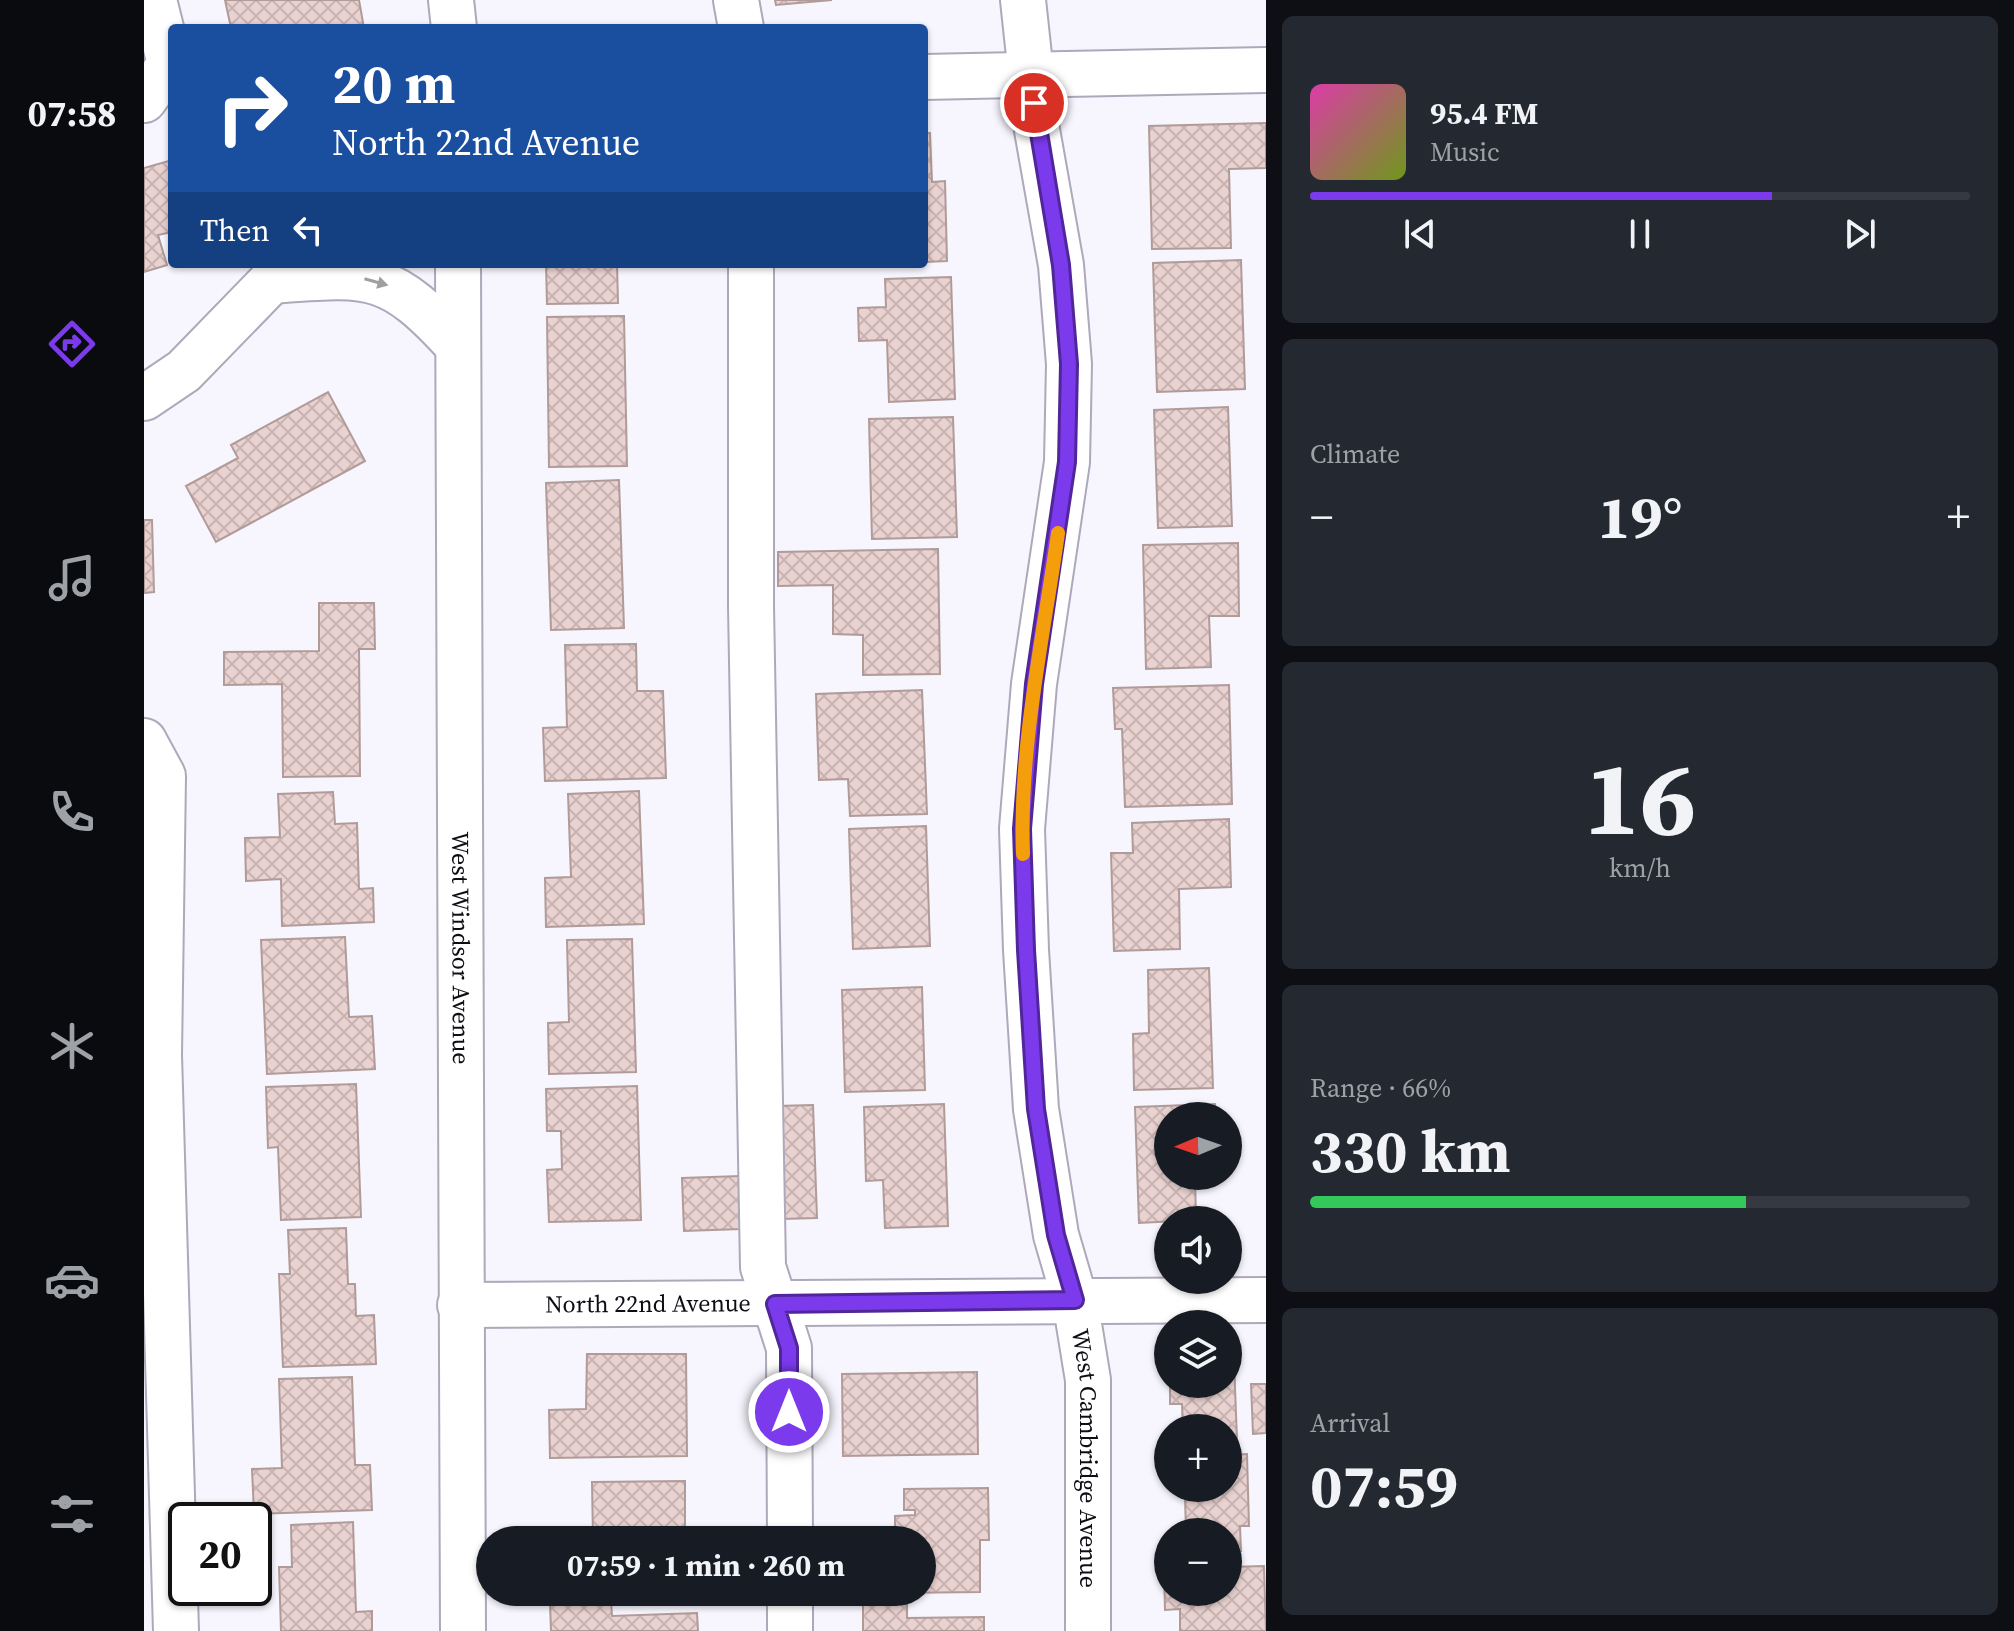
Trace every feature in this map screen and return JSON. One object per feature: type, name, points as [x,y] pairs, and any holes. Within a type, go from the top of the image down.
[{"type":"street","points":[[154,0],[168,56]]},
{"type":"street","points":[[451,0],[454,24]]},
{"type":"street","points":[[736,0],[740,24]]},
{"type":"street","name":"West Cambridge Avenue","points":[[1023,0],[1037,130],[1061,265],[1069,364],[1067,462],[1034,684],[1022,829],[1026,950],[1036,1109],[1056,1235],[1075,1300],[1088,1380],[1088,1631]]},
{"type":"street","points":[[144,100],[168,67]]},
{"type":"street","points":[[928,77],[1266,70]]},
{"type":"street","name":"West Windsor Avenue","points":[[458,268],[463,1631]]},
{"type":"street","points":[[751,268],[751,606],[763,1267],[789,1348],[790,1526]]},
{"type":"street","points":[[144,398],[184,371],[279,273],[380,281],[402,292],[425,310],[458,346]]},
{"type":"street","points":[[144,741],[163,776],[159,1055],[176,1631]]},
{"type":"street","name":"North 22nd Avenue","points":[[460,1305],[1266,1300]]},
{"type":"street","points":[[790,1606],[790,1631]]},
{"type":"building","points":[[225,0],[359,0],[363,24],[230,24]]},
{"type":"building","points":[[775,0],[832,0],[776,5]]},
{"type":"building","points":[[1266,123],[1266,168],[1229,169],[1231,248],[1152,249],[1149,126]]},
{"type":"building","points":[[928,133],[932,182],[945,181],[947,261],[928,262]]},
{"type":"building","points":[[168,161],[168,233],[158,235],[167,265],[144,272],[144,168]]},
{"type":"building","points":[[1241,260],[1245,389],[1157,392],[1153,263]]},
{"type":"building","points":[[546,268],[617,268],[618,303],[547,304]]},
{"type":"building","points":[[951,277],[955,399],[889,402],[887,340],[859,341],[858,308],[886,307],[885,279]]},
{"type":"building","points":[[624,316],[627,466],[549,467],[547,317]]},
{"type":"building","points":[[328,392],[365,461],[216,542],[186,486],[238,458],[231,445]]},
{"type":"building","points":[[1228,407],[1232,526],[1158,528],[1154,410]]},
{"type":"building","points":[[953,417],[957,537],[872,539],[869,419]]},
{"type":"building","points":[[619,480],[624,628],[551,630],[546,483]]},
{"type":"building","points":[[144,520],[152,520],[154,592],[144,593]]},
{"type":"building","points":[[1238,543],[1239,616],[1209,616],[1211,667],[1146,669],[1143,545]]},
{"type":"building","points":[[938,549],[940,674],[863,675],[863,635],[833,634],[833,585],[778,586],[778,552]]},
{"type":"building","points":[[319,603],[374,603],[375,649],[359,649],[360,776],[283,777],[282,684],[224,685],[224,652],[319,651]]},
{"type":"building","points":[[636,644],[637,691],[663,691],[666,778],[545,781],[543,728],[567,727],[565,645]]},
{"type":"building","points":[[1229,685],[1232,804],[1125,807],[1122,729],[1115,729],[1113,688]]},
{"type":"building","points":[[922,690],[927,814],[850,816],[848,779],[819,780],[816,694]]},
{"type":"building","points":[[639,791],[644,924],[546,927],[545,878],[571,877],[568,794]]},
{"type":"building","points":[[333,792],[335,824],[357,823],[359,889],[373,888],[374,922],[282,926],[281,879],[246,881],[245,838],[280,837],[278,794]]},
{"type":"building","points":[[1229,819],[1231,887],[1179,889],[1180,949],[1114,951],[1111,853],[1133,853],[1132,823]]},
{"type":"building","points":[[926,826],[930,946],[853,949],[849,829]]},
{"type":"building","points":[[345,937],[349,1017],[372,1016],[375,1069],[267,1074],[261,940]]},
{"type":"building","points":[[632,939],[636,1072],[549,1074],[548,1023],[569,1022],[567,940]]},
{"type":"building","points":[[1209,968],[1213,1088],[1134,1090],[1133,1034],[1149,1033],[1148,970]]},
{"type":"building","points":[[922,987],[925,1090],[845,1092],[842,990]]},
{"type":"building","points":[[356,1084],[361,1217],[281,1220],[278,1147],[268,1148],[266,1087]]},
{"type":"building","points":[[637,1086],[641,1220],[549,1222],[547,1170],[562,1169],[561,1131],[547,1131],[546,1089]]},
{"type":"building","points":[[944,1104],[948,1226],[885,1228],[883,1180],[866,1181],[864,1107]]},
{"type":"building","points":[[813,1105],[817,1218],[781,1219],[777,1106]]},
{"type":"building","points":[[1154,1106],[1154,1190],[1195,1190],[1196,1206],[1154,1206],[1154,1222],[1139,1223],[1135,1107]]},
{"type":"building","points":[[740,1176],[741,1229],[684,1231],[682,1178]]},
{"type":"building","points":[[346,1228],[348,1284],[355,1284],[356,1316],[374,1315],[376,1364],[283,1367],[279,1274],[290,1274],[288,1230]]},
{"type":"building","points":[[587,1354],[686,1354],[687,1456],[550,1458],[549,1410],[586,1409]]},
{"type":"building","points":[[977,1372],[978,1454],[843,1456],[842,1374]]},
{"type":"building","points":[[352,1377],[355,1465],[370,1465],[372,1510],[272,1513],[272,1502],[253,1502],[252,1469],[282,1468],[279,1379]]},
{"type":"building","points":[[1251,1384],[1266,1384],[1266,1433],[1253,1434]]},
{"type":"building","points":[[1170,1398],[1235,1398],[1236,1414],[1182,1414],[1182,1404],[1170,1404]]},
{"type":"building","points":[[1242,1454],[1247,1454],[1249,1526],[1242,1526],[1242,1518],[1186,1518],[1185,1502],[1242,1502]]},
{"type":"building","points":[[685,1481],[685,1526],[593,1526],[592,1482]]},
{"type":"building","points":[[988,1488],[989,1540],[980,1540],[980,1592],[936,1593],[936,1526],[895,1526],[895,1516],[915,1515],[915,1510],[904,1510],[904,1489]]},
{"type":"building","points":[[353,1522],[356,1612],[372,1611],[372,1631],[281,1631],[279,1567],[292,1567],[291,1525]]},
{"type":"building","points":[[1264,1566],[1266,1631],[1180,1631],[1180,1609],[1165,1610],[1165,1606],[1242,1606],[1242,1567]]},
{"type":"building","points":[[550,1606],[611,1606],[612,1616],[697,1613],[698,1631],[551,1631]]},
{"type":"building","points":[[863,1606],[907,1606],[907,1618],[984,1617],[984,1631],[863,1631]]},
{"type":"slow traffic","points":[[1023,854],[1022,829],[1034,684],[1058,533]]},
{"type":"route","points":[[789,1412],[789,1348],[775,1304],[1075,1300],[1056,1235],[1036,1109],[1026,950],[1022,829],[1034,684],[1067,462],[1069,364],[1061,265],[1034,103]]}]
